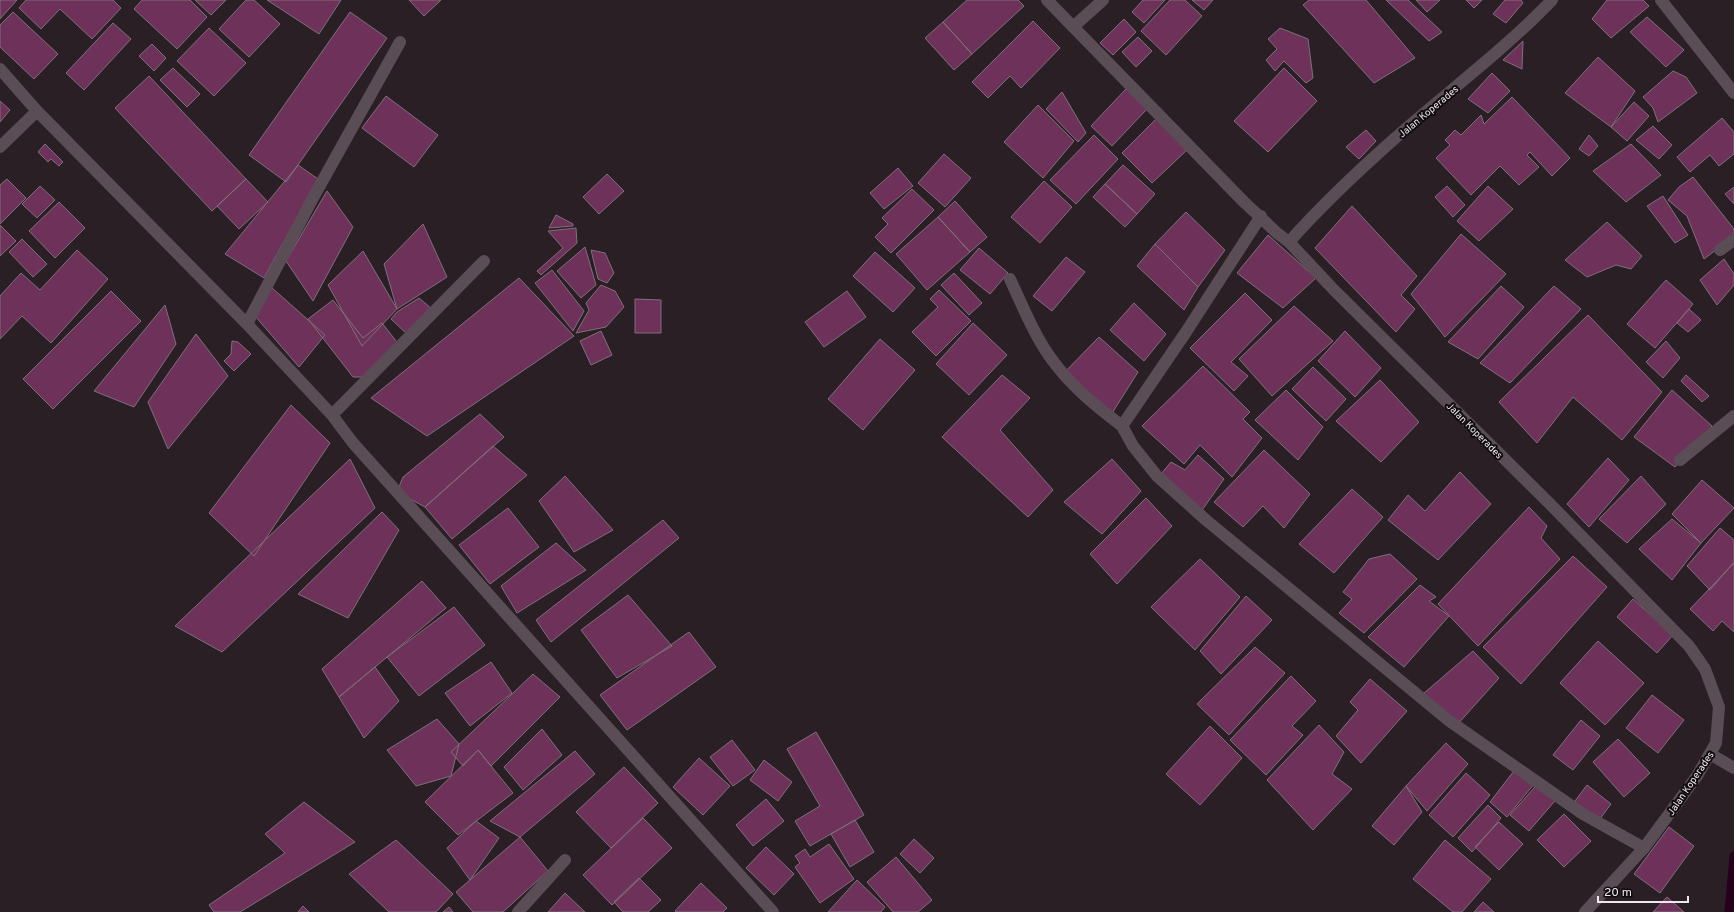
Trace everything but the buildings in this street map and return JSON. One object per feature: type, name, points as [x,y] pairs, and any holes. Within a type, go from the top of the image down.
[{"type":"street","points":[[1047,0],[1244,202],[1261,216],[1277,233],[1289,242]]},
{"type":"street","points":[[1073,27],[1103,0]]},
{"type":"street","name":"Jalan Koperades","points":[[1552,0],[1528,26],[1393,140],[1304,224],[1289,242],[1340,296],[1550,504],[1689,646],[1705,669],[1719,707],[1716,743],[1697,776],[1644,848],[1585,912]]},
{"type":"street","points":[[1661,0],[1734,93]]},
{"type":"street","points":[[247,324],[314,196],[400,42]]},
{"type":"street","points":[[0,69],[37,111],[247,324],[332,416],[397,492],[773,912]]},
{"type":"street","points":[[0,147],[37,111]]},
{"type":"street","points":[[1122,426],[1186,332],[1261,216]]},
{"type":"street","points":[[1720,250],[1734,240]]},
{"type":"street","points":[[332,416],[484,262]]},
{"type":"street","points":[[1010,279],[1027,316],[1052,360],[1086,399],[1122,426],[1133,446],[1157,476],[1206,520],[1448,720],[1583,814],[1644,848]]},
{"type":"street","points":[[1680,460],[1734,416]]},
{"type":"street","points":[[1710,754],[1734,768]]},
{"type":"street","points":[[518,912],[565,860]]},
{"type":"waterway","points":[[1729,912],[1734,856]]}]
